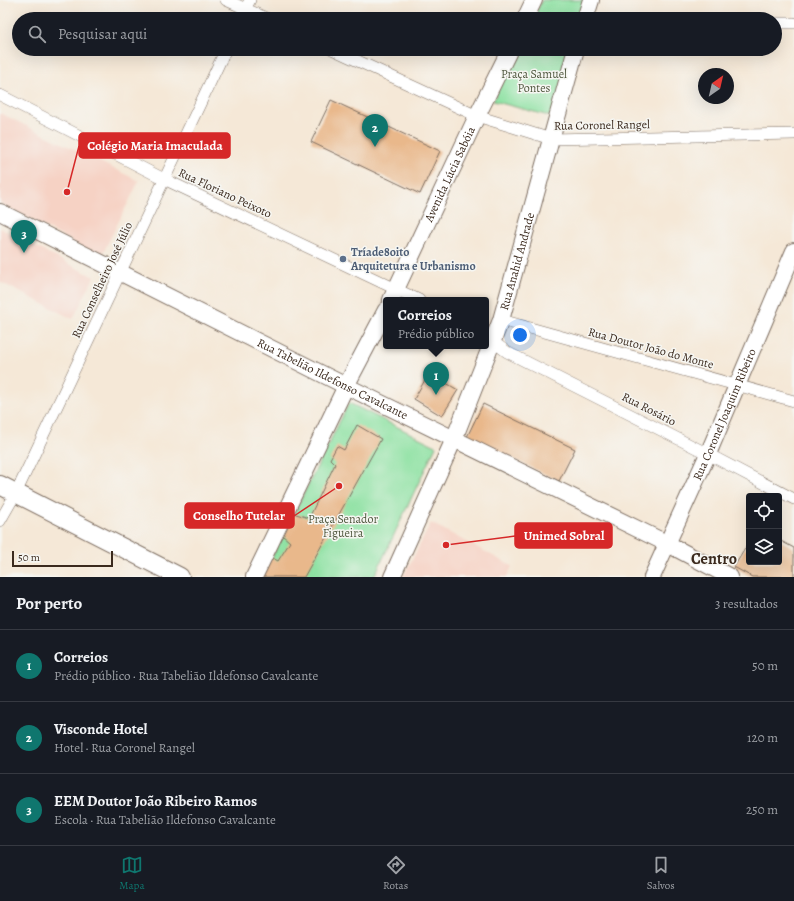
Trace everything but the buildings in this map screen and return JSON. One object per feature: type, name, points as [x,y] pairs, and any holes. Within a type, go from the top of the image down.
[{"type":"main road","points":[[0,485],[180,577]]},
{"type":"street","points":[[226,0],[248,4],[259,12]]},
{"type":"street","points":[[528,12],[534,0]]},
{"type":"street","points":[[587,12],[591,0]]},
{"type":"street","points":[[782,23],[794,23]]},
{"type":"street","name":"Rua Conselheiro José Júlio","points":[[0,521],[16,493],[223,56]]},
{"type":"street","name":"Rua Coronel Rangel","points":[[347,56],[477,116],[551,139],[794,134]]},
{"type":"street","name":"Avenida Lúcia Sabóia","points":[[394,295],[507,56]]},
{"type":"street","name":"Rua Anahid Andrade","points":[[490,339],[501,320],[574,56]]},
{"type":"street","name":"Rua Floriano Peixoto","points":[[0,95],[394,295],[404,297]]},
{"type":"street","name":"Rua Tabelião Ildefonso Cavalcante","points":[[0,212],[346,386],[666,543],[730,577]]},
{"type":"street","name":"Rua Coronel Joaquim Ribeiro","points":[[652,577],[666,543],[708,454],[794,251]]},
{"type":"street","points":[[254,577],[346,386],[383,316]]},
{"type":"street","name":"Rua Doutor João do Monte","points":[[501,320],[794,401]]},
{"type":"street","name":"Rua Rosário","points":[[490,339],[507,352],[794,499]]},
{"type":"street","name":"Rua Anahid Andrade","points":[[392,577],[454,438],[486,349]]},
{"type":"shaded area","points":[[0,113],[139,181],[101,257],[0,203]]},
{"type":"shaded area","points":[[0,228],[94,277],[73,319],[0,282]]},
{"type":"shaded area","points":[[431,523],[512,566],[507,577],[403,577]]},
{"type":"green space","points":[[542,0],[584,0],[581,12],[536,12]]},
{"type":"green space","name":"Praça Samuel Pontes","points":[[515,56],[569,56],[553,117],[493,101]]},
{"type":"green space","name":"Praça Senador Figueira","points":[[349,403],[436,446],[374,577],[262,577]]},
{"type":"place","name":"Visconde Hotel","points":[[375,147]]},
{"type":"place","name":"Colégio Maria Imaculada","points":[[67,192]]},
{"type":"place","name":"EEM Doutor João Ribeiro Ramos","points":[[24,253]]},
{"type":"place","name":"Tríade8oito Arquitetura e Urbanismo","points":[[343,259]]},
{"type":"place","name":"Correios","points":[[436,395]]},
{"type":"place","name":"Conselho Tutelar","points":[[339,486]]},
{"type":"place","name":"Unimed Sobral","points":[[446,545]]},
{"type":"district","name":"Centro","points":[[714,558]]}]
